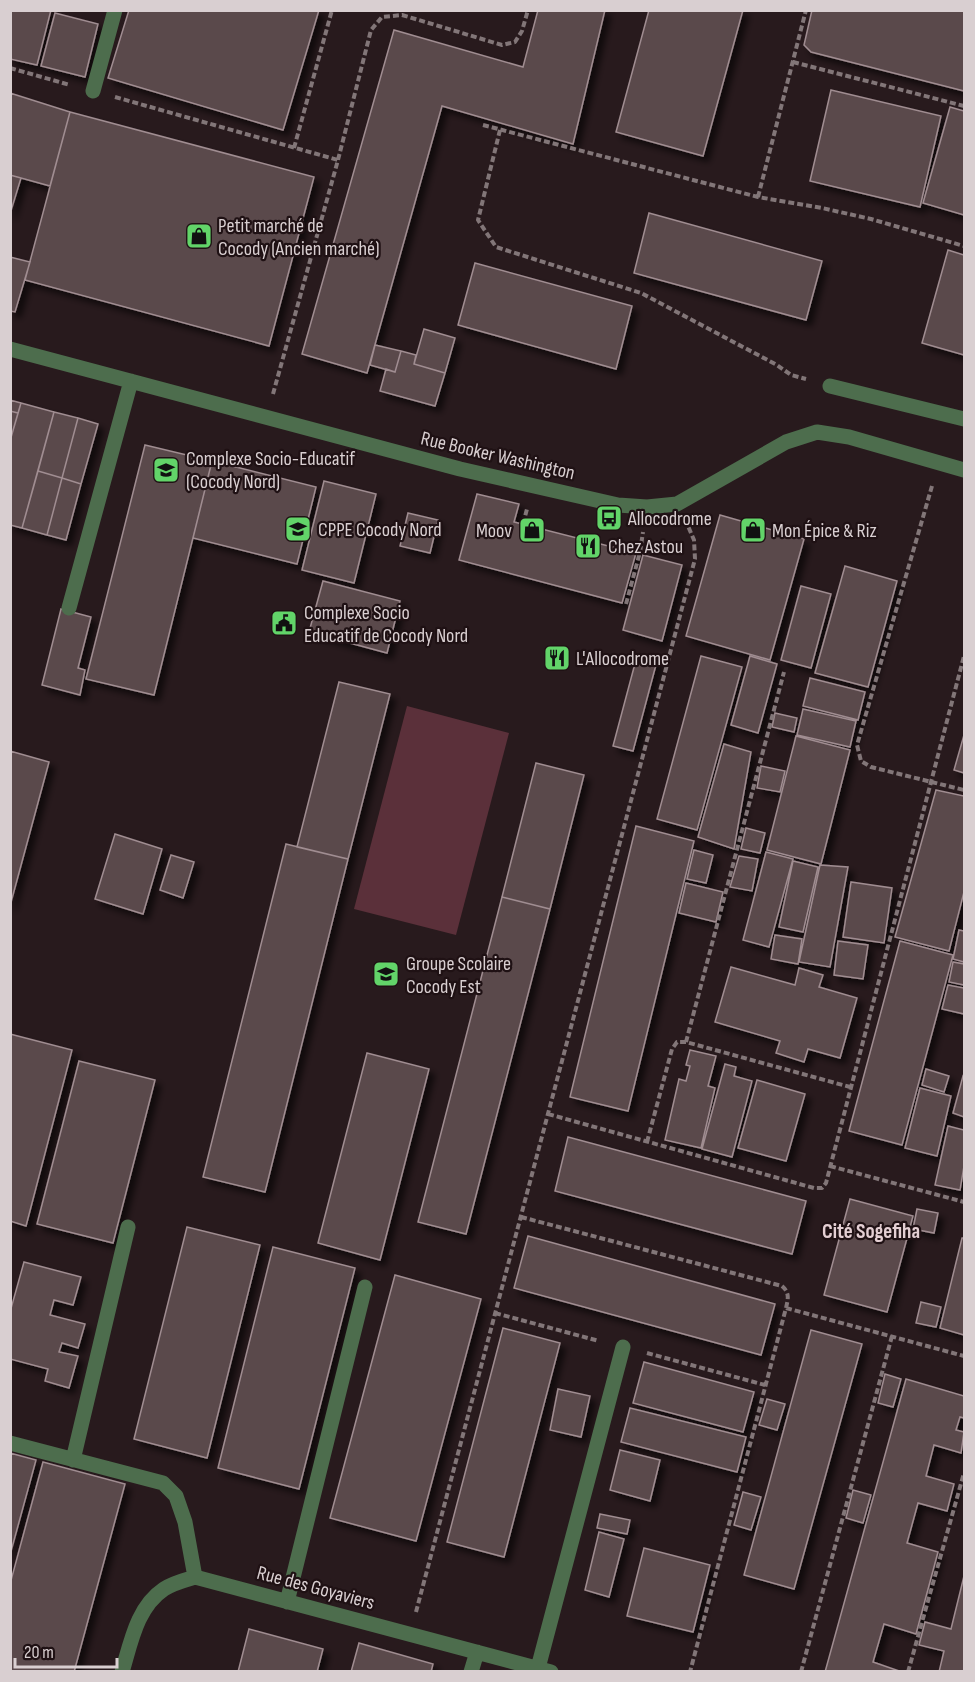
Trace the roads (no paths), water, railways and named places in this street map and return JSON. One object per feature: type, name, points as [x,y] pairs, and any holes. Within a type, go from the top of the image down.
[{"type":"street","points":[[93,91],[115,10]]},
{"type":"street","name":"Rue Booker Washington","points":[[10,349],[460,469],[618,504],[647,507],[677,504],[786,442],[817,432],[849,437],[964,470]]},
{"type":"street","points":[[69,608],[131,381]]},
{"type":"street","points":[[830,386],[964,419]]},
{"type":"street","points":[[73,1460],[128,1227]]},
{"type":"street","points":[[287,1602],[365,1287]]},
{"type":"street","points":[[544,1670],[623,1347]]},
{"type":"street","points":[[10,1443],[163,1483],[176,1496],[185,1522],[195,1577],[166,1587],[151,1599],[137,1621],[122,1671]]},
{"type":"street","name":"Rue des Goyaviers","points":[[195,1577],[544,1670]]},
{"type":"street","points":[[471,1671],[477,1652]]},
{"type":"place","name":"Petit marché de Cocody (Ancien marché)","points":[[199,236]]},
{"type":"place","name":"Complexe Socio-Educatif (Cocody Nord)","points":[[166,470]]},
{"type":"place","name":"Allocodrome","points":[[609,518]]},
{"type":"place","name":"CPPE Cocody Nord","points":[[298,529]]},
{"type":"place","name":"Moov","points":[[532,530]]},
{"type":"place","name":"Mon Épice & Riz","points":[[753,530]]},
{"type":"place","name":"Chez Astou","points":[[588,546]]},
{"type":"place","name":"Complexe Socio Educatif de Cocody Nord","points":[[284,623]]},
{"type":"place","name":"L'Allocodrome","points":[[557,658]]},
{"type":"place","name":"Groupe Scolaire Cocody Est","points":[[386,974]]},
{"type":"district","name":"Cité Sogefiha","points":[[871,1231]]}]
